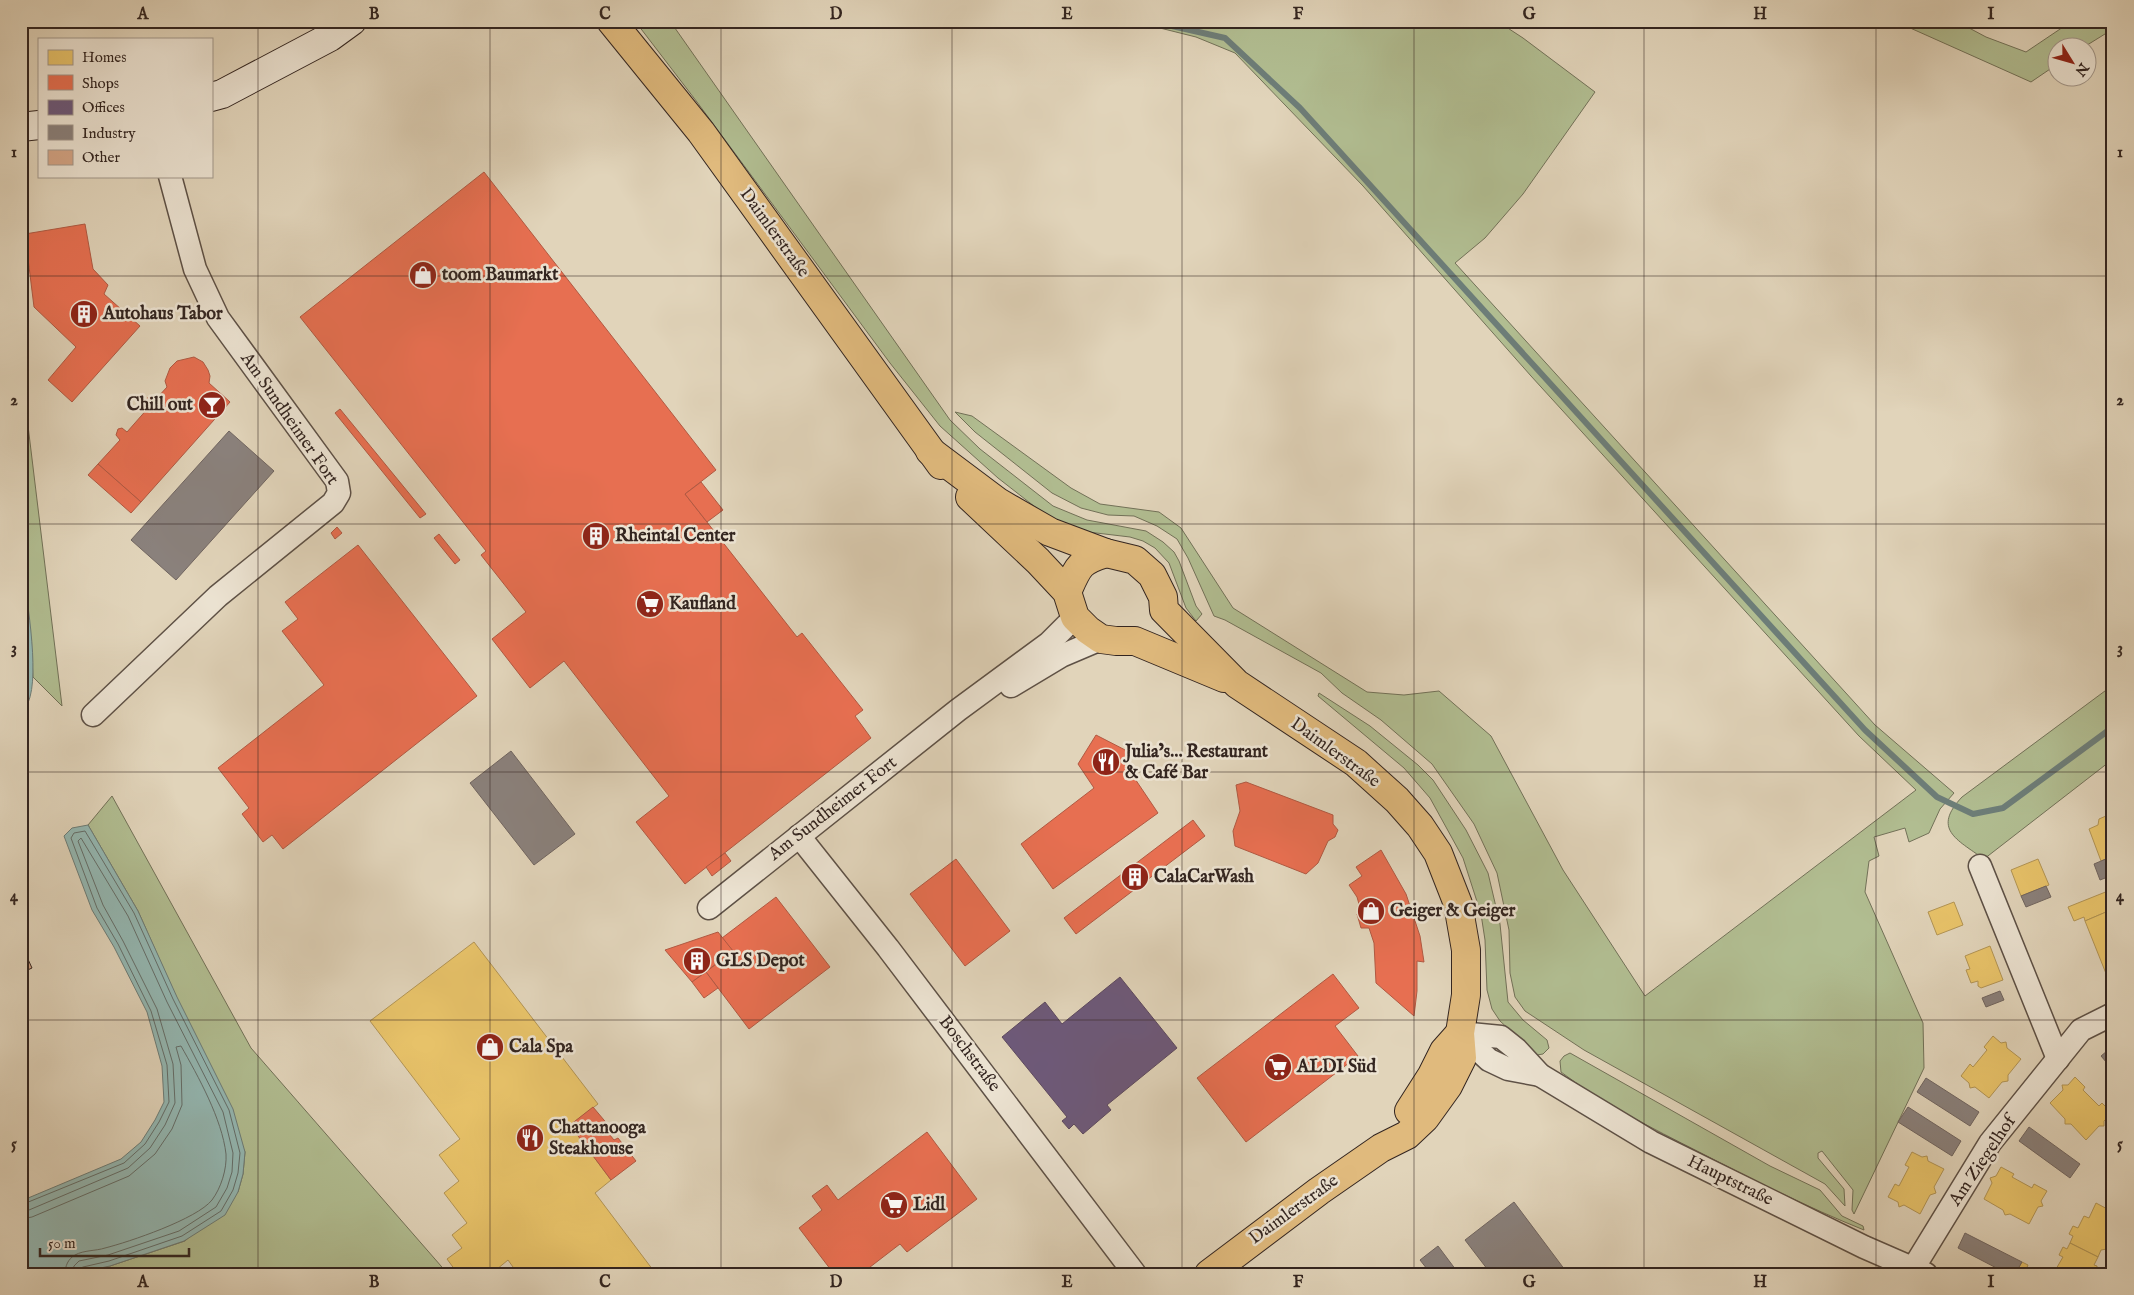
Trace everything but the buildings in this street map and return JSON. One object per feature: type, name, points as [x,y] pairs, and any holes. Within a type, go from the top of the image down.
[{"type":"main road","name":"Daimlerstraße","points":[[611,21],[701,132],[930,451],[949,475],[1038,560],[1088,630],[1101,639],[1135,641],[1237,684],[1356,763],[1397,800],[1420,826],[1438,853],[1458,904],[1466,950],[1466,995],[1460,1033],[1444,1051],[1418,1097],[1381,1148],[1319,1191],[1209,1274]]},
{"type":"main road","name":"Daimlerstraße","points":[[930,451],[998,502],[1050,532],[1106,553],[1135,560],[1152,575],[1163,597],[1164,610],[1237,684]]},
{"type":"main road","points":[[1071,604],[1076,570],[1088,558],[1106,553]]},
{"type":"main road","points":[[1135,641],[1153,629],[1164,610]]},
{"type":"street","points":[[212,98],[330,37],[352,21]]},
{"type":"street","points":[[21,127],[38,125]]},
{"type":"street","name":"Am Sundheimer Fort","points":[[92,716],[218,596],[333,503],[340,493],[337,481],[218,318],[195,268],[171,178]]},
{"type":"street","name":"Am Sundheimer Fort","points":[[709,908],[958,710],[1049,643],[1071,604]]},
{"type":"street","name":"Am Sundheimer Fort","points":[[958,710],[1000,692],[1061,656],[1101,639]]},
{"type":"street","name":"Boschstraße","points":[[799,836],[888,948],[1135,1274]]},
{"type":"street","points":[[1980,866],[2058,1059]]},
{"type":"street","name":"Am Ziegelhof","points":[[1920,1270],[1990,1143],[2081,1030],[2113,1014]]},
{"type":"street","name":"Hauptstraße","points":[[1460,1033],[1501,1037],[1516,1049],[1540,1076],[1651,1142],[1864,1247],[1920,1270]]},
{"type":"green space","points":[[635,21],[670,21],[950,420],[980,449],[1053,506],[1087,520],[1146,531],[1163,542],[1174,552],[1179,561],[1196,606],[1202,614],[1196,621],[1186,608],[1169,563],[1155,548],[1143,541],[1130,537],[1088,532],[1060,522],[1039,510],[998,478],[940,426],[890,363]]},
{"type":"green space","points":[[1132,21],[1497,21],[1595,92],[1523,194],[1485,238],[1455,263],[1875,725],[1954,793],[1940,809],[1929,833],[1909,842],[1905,828],[1874,837],[1879,856],[1869,861],[1865,892],[1923,1023],[1924,1068],[1854,1214],[1852,1210],[1853,1190],[1822,1151],[1818,1153],[1818,1158],[1844,1189],[1845,1206],[1825,1184],[1584,1050],[1525,1011],[1515,997],[1510,973],[1509,930],[1497,873],[1474,824],[1432,764],[1381,720],[1342,693],[1321,673],[1225,620],[1214,616],[1188,558],[1177,539],[1157,526],[1134,516],[1108,515],[1081,508],[1052,493],[975,432],[955,412],[972,416],[1071,488],[1100,504],[1159,512],[1181,528],[1233,608],[1367,692],[1404,695],[1439,691],[1491,736],[1563,870],[1645,996],[1916,790],[1859,736],[1531,376],[1363,186],[1235,53],[1196,37]]},
{"type":"green space","points":[[1900,21],[1956,21],[1986,37],[2026,52],[2046,39],[2046,72],[2031,82],[1908,27]]},
{"type":"green space","points":[[2072,21],[2113,21],[2113,29],[2096,40],[2096,38],[2047,38]]},
{"type":"green space","points":[[21,368],[62,706],[33,677],[31,640],[21,556]]},
{"type":"green space","points":[[2113,685],[2113,759],[1984,859],[1951,833],[1948,825],[1949,817],[1953,808],[1962,797]]},
{"type":"green space","points":[[1319,693],[1370,726],[1418,765],[1433,780],[1466,830],[1488,873],[1500,924],[1508,1002],[1523,1020],[1547,1040],[1549,1048],[1543,1054],[1537,1055],[1500,1021],[1492,1009],[1487,990],[1485,940],[1481,914],[1463,858],[1430,798],[1404,768],[1318,696]]},
{"type":"green space","points":[[112,796],[251,1048],[448,1274],[72,1274],[110,1266],[185,1241],[238,1192],[243,1174],[245,1152],[138,911],[88,825]]},
{"type":"green space","points":[[1570,1053],[1770,1166],[1820,1190],[1842,1216],[1863,1226],[1864,1230],[1760,1183],[1611,1105],[1561,1072],[1560,1061]]},
{"type":"water","points":[[21,556],[31,631],[33,672],[32,689],[28,703],[21,712]]},
{"type":"water","points":[[88,825],[138,911],[177,997],[233,1109],[245,1152],[243,1174],[238,1192],[225,1215],[184,1241],[110,1266],[72,1274],[21,1274],[21,1201],[121,1159],[141,1142],[164,1102],[162,1066],[147,1012],[114,947],[92,910],[64,836],[72,828]]},
{"type":"waterway","points":[[1150,21],[1225,38],[1300,108],[1865,730],[1937,797],[1973,814],[2003,808],[2113,727]]},
{"type":"place","name":"toom Baumarkt","points":[[423,275]]},
{"type":"place","name":"Autohaus Tabor","points":[[84,314]]},
{"type":"place","name":"Chill out","points":[[212,405]]},
{"type":"place","name":"Rheintal Center","points":[[596,536]]},
{"type":"place","name":"Kaufland","points":[[650,604]]},
{"type":"place","name":"Julia’s… Restaurant & Café Bar","points":[[1106,762]]},
{"type":"place","name":"CalaCarWash","points":[[1135,877]]},
{"type":"place","name":"Geiger & Geiger","points":[[1371,911]]},
{"type":"place","name":"GLS Depot","points":[[697,961]]},
{"type":"place","name":"Cala Spa","points":[[490,1047]]},
{"type":"place","name":"ALDI Süd","points":[[1278,1067]]},
{"type":"place","name":"Chattanooga Steakhouse","points":[[530,1138]]},
{"type":"place","name":"Lidl","points":[[894,1205]]}]
